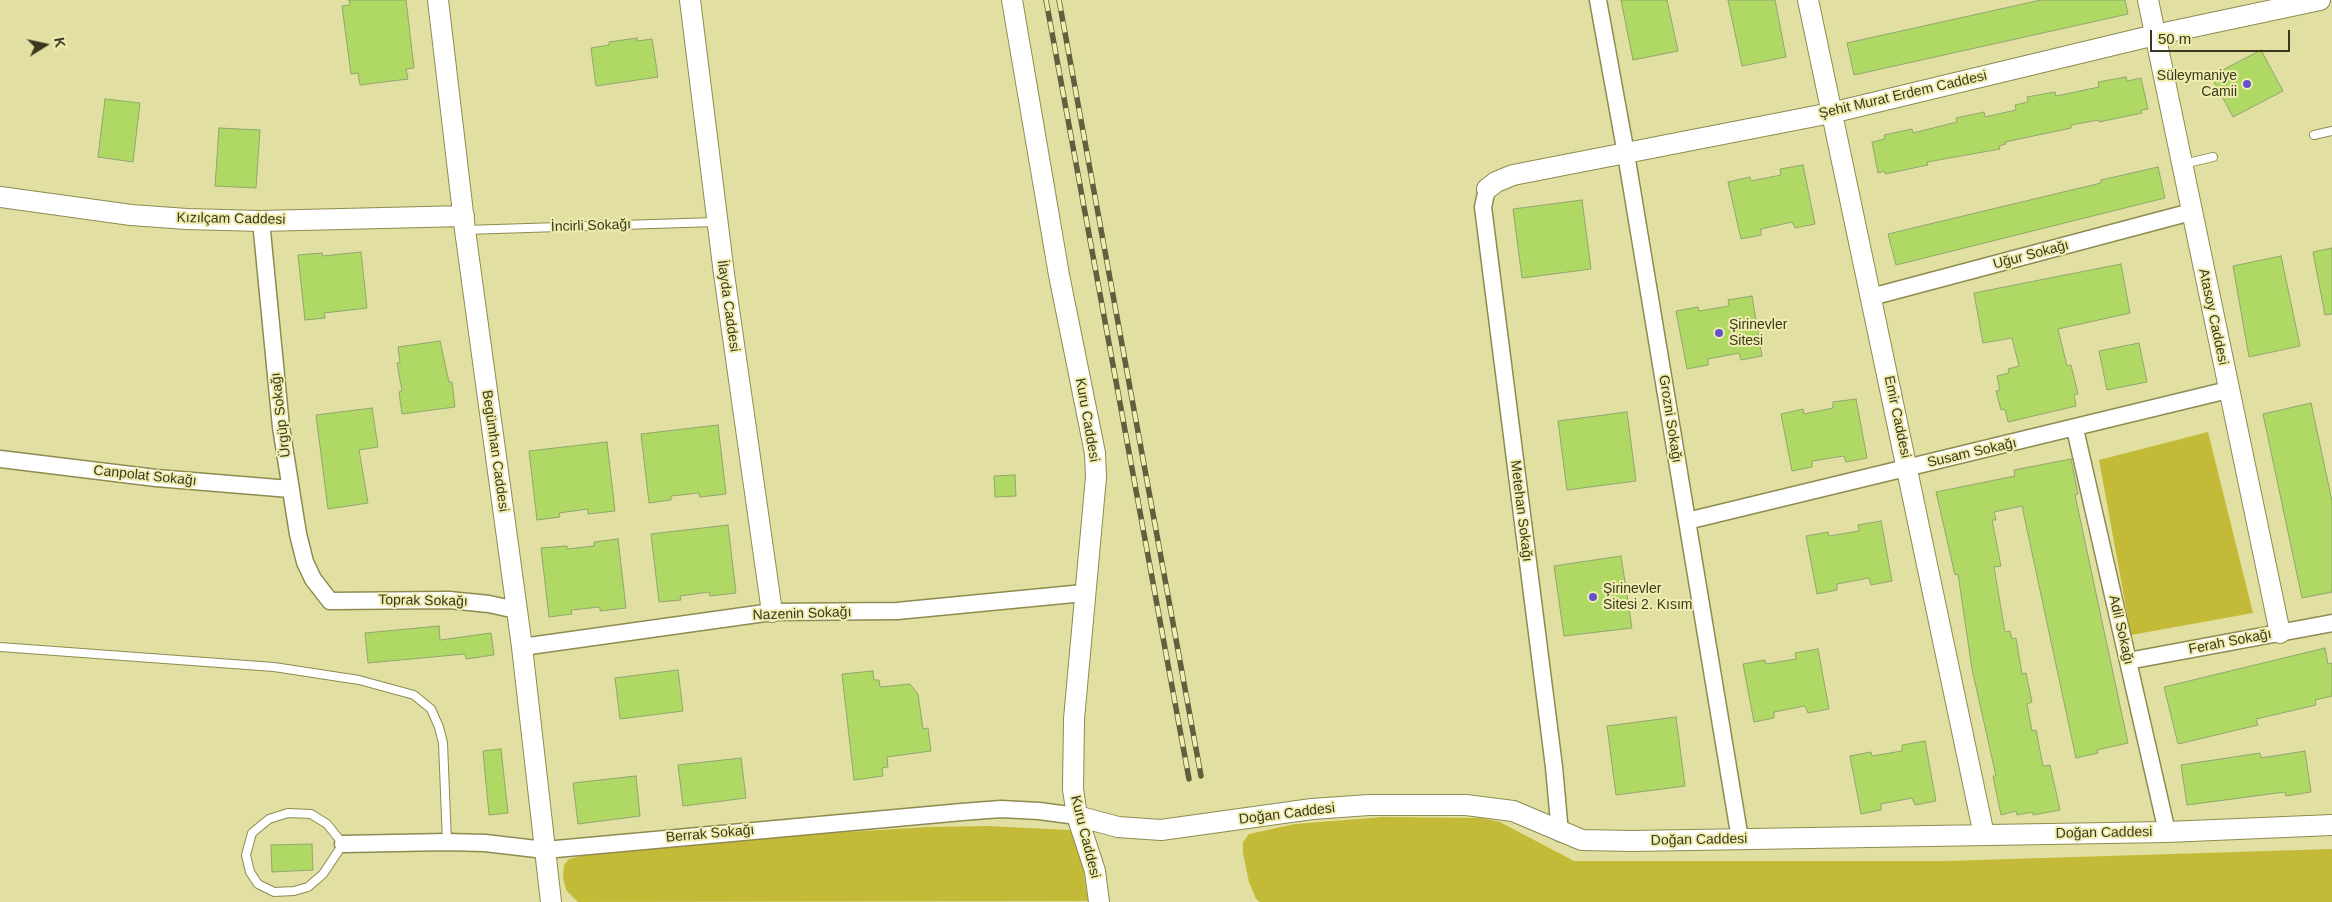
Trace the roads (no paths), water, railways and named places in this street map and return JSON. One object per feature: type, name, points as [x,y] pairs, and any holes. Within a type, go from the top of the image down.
[{"type":"street","name":"Begümhan Caddesi","points":[[438,0],[465,223],[522,647],[551,902]]},
{"type":"street","name":"İlayda Caddesi","points":[[690,0],[717,222],[772,612]]},
{"type":"street","name":"Kuru Caddesi","points":[[1012,0],[1052,238],[1095,453],[1096,477],[1084,593],[1073,755],[1073,789],[1077,816],[1095,871],[1099,902]]},
{"type":"street","name":"Grozni Sokağı","points":[[1598,0],[1626,154],[1740,839]]},
{"type":"street","name":"Emir Caddesi","points":[[1808,0],[1984,835]]},
{"type":"street","name":"Atasoy Caddesi","points":[[2148,0],[2280,632]]},
{"type":"street","name":"Şehit Murat Erdem Caddesi","points":[[1487,190],[1496,182],[1513,175],[1832,113],[2155,35],[2320,0]]},
{"type":"street","name":"Metehan Sokağı","points":[[1487,190],[1483,208],[1554,767],[1560,833]]},
{"type":"street","name":"Kızılçam Caddesi","points":[[0,196],[131,216],[261,221],[465,223]]},
{"type":"street","name":"Uğur Sokağı","points":[[1871,297],[2191,212]]},
{"type":"street","name":"Ürgüp Sokağı","points":[[261,221],[281,427],[290,489],[305,562],[313,579],[330,601]]},
{"type":"street","name":"Susam Sokağı","points":[[1687,521],[2075,429],[2228,390]]},
{"type":"street","name":"Adil Sokağı","points":[[2075,429],[2168,832]]},
{"type":"street","name":"Canpolat Sokağı","points":[[0,459],[156,478],[290,489]]},
{"type":"street","name":"Nazenin Sokağı","points":[[522,647],[772,612],[897,611],[1084,593]]},
{"type":"street","name":"Toprak Sokağı","points":[[330,601],[449,600],[489,604],[516,610]]},
{"type":"street","name":"Ferah Sokağı","points":[[2128,661],[2332,623]]},
{"type":"street","name":"Doğan Caddesi","points":[[1077,816],[1118,827],[1161,830],[1312,809],[1369,805],[1466,805],[1513,811],[1534,818],[1560,833],[1582,840],[2168,832],[2332,825]]},
{"type":"street","name":"Berrak Sokağı","points":[[343,844],[485,843],[545,850],[895,816],[1001,809],[1077,816]]},
{"type":"lane","points":[[2314,135],[2332,131]]},
{"type":"lane","points":[[2181,164],[2213,157]]},
{"type":"lane","name":"İncirli Sokağı","points":[[465,223],[717,222]]},
{"type":"lane","points":[[0,647],[274,667],[359,680],[414,695],[431,710],[440,727],[443,743],[447,842]]},
{"type":"lane","points":[[288,813],[311,814],[327,824],[343,844],[323,874],[308,886],[294,891],[274,892],[258,884],[250,872],[246,855],[252,833],[269,819],[288,813]]},
{"type":"railway","points":[[1046,0],[1189,779]]},
{"type":"railway","points":[[1059,0],[1201,776]]},
{"type":"place","name":"Süleymaniye Camii","points":[[2247,84]]},
{"type":"place","name":"Şirinevler Sitesi","points":[[1719,333]]},
{"type":"place","name":"Şirinevler Sitesi 2. Kısım","points":[[1593,597]]}]
